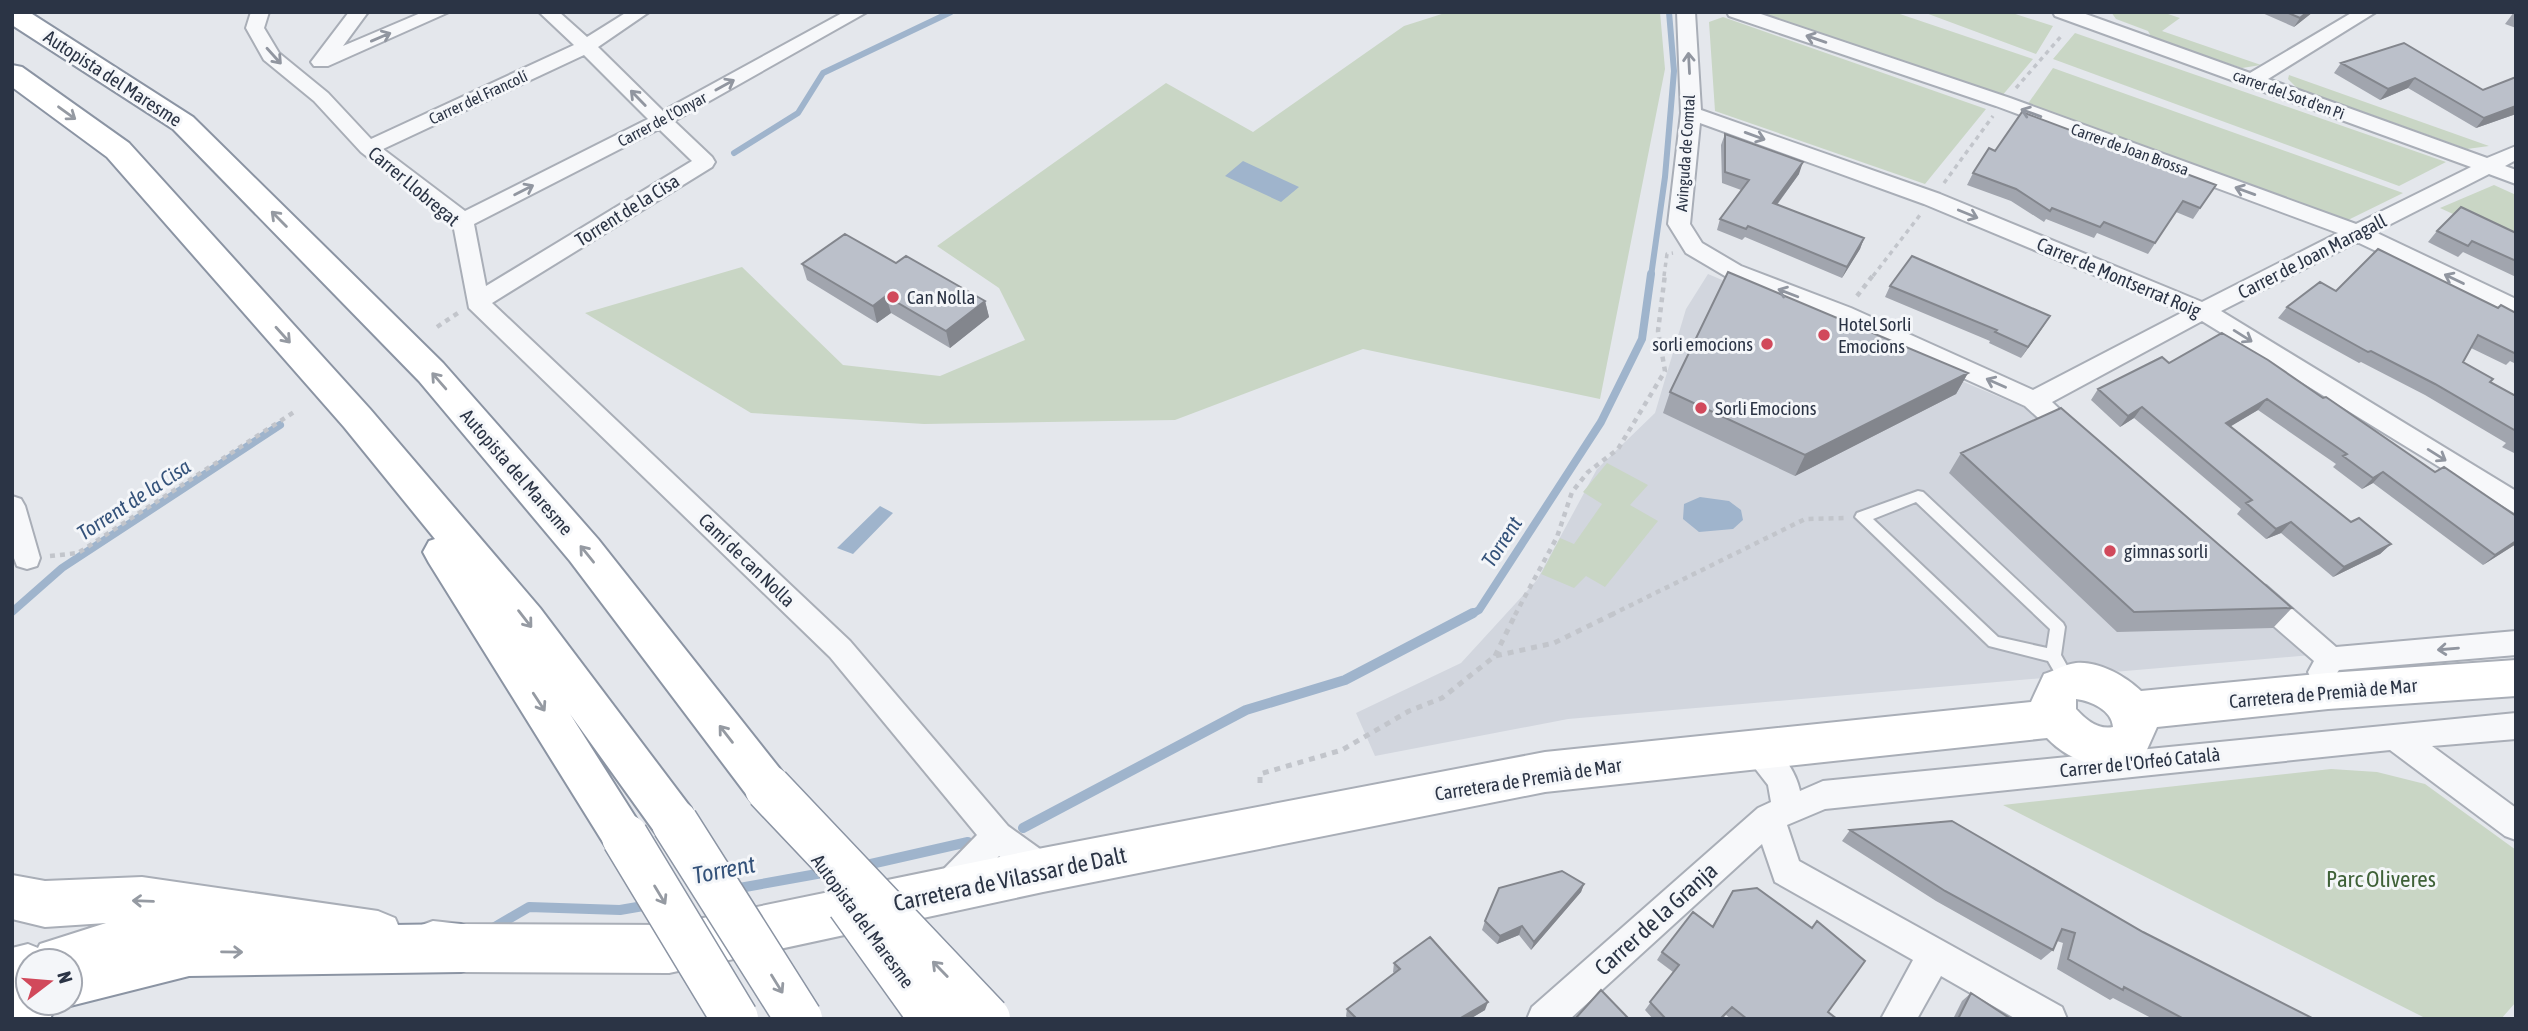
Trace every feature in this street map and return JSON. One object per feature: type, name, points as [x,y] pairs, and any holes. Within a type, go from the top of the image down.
[{"type":"main road","name":"Autopista del Maresme","points":[[19,17],[183,123],[431,372],[584,550],[768,788],[933,1019]]},
{"type":"main road","points":[[12,73],[118,150],[357,418],[526,620],[675,823],[799,1019]]},
{"type":"main road","points":[[357,418],[625,837],[735,1019]]},
{"type":"main road","name":"Carretera de Premià de Mar","points":[[1302,820],[1545,772],[1755,749],[2066,700],[2104,748],[2121,746],[2131,724],[2305,693],[2516,678]]},
{"type":"main road","points":[[2066,700],[2096,684],[2116,694],[2131,724]]},
{"type":"main road","points":[[768,788],[987,1019]]},
{"type":"main road","name":"Carretera de Vilassar de Dalt","points":[[12,897],[45,904],[142,900],[259,915],[461,948],[669,949],[942,894],[1043,870],[1302,820]]},
{"type":"main road","name":"Carretera de Vilassar de Dalt","points":[[84,953],[161,931],[259,915]]},
{"type":"main road","points":[[84,978],[189,951],[461,948]]},
{"type":"street","points":[[260,12],[255,28],[271,56],[312,90],[321,62],[359,12]]},
{"type":"street","points":[[321,62],[440,12]]},
{"type":"street","points":[[548,12],[587,46],[659,121]]},
{"type":"street","name":"Carrer del Francolí","points":[[368,148],[587,46],[640,12]]},
{"type":"street","name":"Carrer de l'Onyar","points":[[463,221],[659,121],[858,12]]},
{"type":"street","name":"Avinguda de Comtal","points":[[1686,12],[1691,113],[1679,224],[1694,248]]},
{"type":"street","name":"Carrer de Joan Brossa","points":[[1736,12],[2003,102],[2358,233],[2516,309]]},
{"type":"street","points":[[2253,80],[2367,12]]},
{"type":"street","name":"carrer del Sot d'en Pi","points":[[2074,14],[2516,178]]},
{"type":"street","name":"Carrer Llobregat","points":[[312,90],[368,148],[463,221],[477,302]]},
{"type":"street","name":"Carrer de Montserrat Roig","points":[[1691,113],[1932,200],[2203,311],[2516,504]]},
{"type":"street","name":"Torrent de la Cisa","points":[[477,302],[705,162],[659,121]]},
{"type":"street","name":"Carrer de Joan Maragall","points":[[2034,400],[2486,165],[2516,152]]},
{"type":"street","points":[[1694,248],[1734,271],[1843,314],[2034,400],[2096,454]]},
{"type":"street","name":"Camí de can Nolla","points":[[477,302],[840,649],[997,836],[1043,870]]},
{"type":"street","points":[[12,506],[27,558]]},
{"type":"street","points":[[2239,579],[2331,660]]},
{"type":"street","points":[[2305,693],[2331,660],[2516,643]]},
{"type":"street","points":[[2048,772],[2069,752],[2066,700]]},
{"type":"street","points":[[2131,724],[2172,758]]},
{"type":"street","name":"Carrer de l'Orfeó Català","points":[[1779,814],[1823,795],[2172,758],[2516,726]]},
{"type":"street","points":[[2395,736],[2516,826]]},
{"type":"street","points":[[1755,749],[1782,779],[1779,814],[1786,871],[2050,1019]]},
{"type":"street","name":"Carrer de la Granja","points":[[1544,1019],[1779,814]]},
{"type":"street","points":[[942,894],[997,836]]},
{"type":"street","points":[[1898,1019],[1935,955]]},
{"type":"lane","points":[[1918,496],[2058,627],[2066,700],[1994,642],[1862,517],[1918,496]]},
{"type":"path","points":[[1843,314],[1932,200],[2003,102],[2074,14]]},
{"type":"path","points":[[1260,783],[1260,774],[1342,750],[1409,711],[1442,698],[1495,656],[1535,573],[1557,537],[1572,492],[1588,472],[1618,449],[1665,371],[1658,331],[1667,254],[1694,248]]},
{"type":"path","points":[[78,553],[297,410]]},
{"type":"path","points":[[1495,656],[1554,643],[1805,519],[1862,517]]},
{"type":"shaded area","points":[[1708,274],[2030,410],[2311,655],[1568,719],[1375,756],[1356,713],[1461,663],[1537,580],[1597,469],[1655,413],[1686,309]]},
{"type":"green space","points":[[1448,12],[1660,12],[1665,69],[1600,399],[1363,349],[1175,420],[924,424],[751,413],[585,313],[742,267],[843,365],[940,376],[1025,340],[999,288],[937,246],[1166,83],[1253,132],[1404,26]]},
{"type":"green space","points":[[1754,12],[1894,12],[2033,59],[2001,97]]},
{"type":"green space","points":[[1923,12],[2009,12],[2053,26],[2036,54]]},
{"type":"green space","points":[[2111,12],[2162,12],[2180,18],[2162,31],[2261,65],[2242,68],[2152,38],[2148,31],[2116,19]]},
{"type":"green space","points":[[1723,17],[1986,109],[1925,184],[1715,111],[1709,22]]},
{"type":"green space","points":[[2075,33],[2446,162],[2399,186],[2053,59]]},
{"type":"green space","points":[[2053,68],[2403,193],[2346,221],[2027,105]]},
{"type":"green space","points":[[2289,75],[2489,146],[2467,149],[2297,88],[2288,79]]},
{"type":"green space","points":[[2494,185],[2516,195],[2516,243],[2440,208]]},
{"type":"green space","points":[[1607,463],[1648,485],[1630,505],[1658,521],[1605,587],[1586,576],[1574,588],[1541,574],[1560,538],[1574,544],[1602,504],[1583,492]]},
{"type":"green space","name":"Parc Oliveres","points":[[2331,769],[2377,772],[2425,784],[2516,850],[2516,1002],[2501,1019],[2427,1019],[2003,805]]},
{"type":"water","points":[[1243,161],[1299,187],[1281,202],[1225,176]]},
{"type":"water","points":[[1700,497],[1729,501],[1741,510],[1743,520],[1733,529],[1699,532],[1683,519],[1684,504]]},
{"type":"water","points":[[880,506],[893,513],[853,554],[837,548]]},
{"type":"building","points":[[2286,12],[2307,12],[2300,18]]},
{"type":"building","points":[[2404,43],[2483,90],[2516,77],[2516,106],[2484,118],[2415,78],[2388,89],[2341,63]]},
{"type":"building","points":[[2022,112],[2216,185],[2200,208],[2183,201],[2155,243],[2104,222],[2100,227],[2052,208],[2050,211],[2016,189],[1973,173],[1989,148],[1995,151]]},
{"type":"building","points":[[1725,134],[1803,162],[1773,203],[1864,238],[1847,267],[1748,226],[1746,229],[1720,219],[1749,180],[1725,172]]},
{"type":"building","points":[[2461,207],[2516,233],[2516,261],[2472,241],[2468,246],[2437,231]]},
{"type":"building","name":"Can Nolla","points":[[845,234],[896,263],[906,256],[985,301],[946,331],[886,296],[873,306],[802,264]]},
{"type":"building","points":[[2378,249],[2498,308],[2501,305],[2516,313],[2516,354],[2478,335],[2463,362],[2493,379],[2490,382],[2516,396],[2516,431],[2435,384],[2371,351],[2368,352],[2287,307],[2320,282],[2336,291]]},
{"type":"building","points":[[1912,256],[2050,316],[2028,347],[1995,332],[1997,330],[1890,286]]},
{"type":"building","name":"sorli emocions","points":[[1728,272],[1968,373],[1805,455],[1670,392]]},
{"type":"building","points":[[2222,333],[2268,360],[2323,398],[2326,397],[2435,472],[2444,467],[2516,516],[2516,541],[2495,555],[2383,472],[2373,478],[2343,456],[2347,454],[2267,399],[2226,423],[2351,522],[2359,518],[2391,544],[2344,567],[2291,522],[2276,529],[2246,503],[2252,500],[2142,407],[2128,416],[2098,389],[2162,357],[2169,363]]},
{"type":"building","name":"gimnas sorli","points":[[2061,408],[2292,608],[2134,612],[1961,453]]},
{"type":"building","points":[[1952,821],[2143,932],[2314,1019],[2184,1019],[2124,987],[2123,990],[2068,959],[2075,933],[2062,929],[2053,950],[1945,891],[1850,830]]},
{"type":"building","points":[[1562,871],[1584,884],[1534,942],[1522,926],[1500,936],[1485,921],[1499,888]]},
{"type":"building","points":[[1757,888],[1812,928],[1817,921],[1865,961],[1828,1012],[1837,1019],[1747,1019],[1732,1007],[1720,1019],[1666,1019],[1650,1002],[1679,965],[1662,952],[1693,912],[1713,927],[1733,891]]},
{"type":"building","points":[[1430,937],[1488,1002],[1459,1019],[1357,1019],[1347,1009],[1400,969],[1394,963]]},
{"type":"building","points":[[1601,990],[1629,1019],[1575,1019]]},
{"type":"building","points":[[1971,993],[2011,1019],[1958,1019]]},
{"type":"waterway","name":"Torrent de la Cisa","points":[[734,153],[798,113],[823,73],[951,12]]},
{"type":"waterway","name":"Torrent","points":[[1651,276],[1665,177],[1674,71],[1669,12]]},
{"type":"waterway","name":"Torrent","points":[[1470,615],[1479,610],[1601,422],[1642,339],[1651,274]]},
{"type":"waterway","name":"Torrent de la Cisa","points":[[12,612],[62,568],[280,425]]},
{"type":"waterway","name":"Torrent","points":[[1023,828],[1246,710],[1345,680],[1473,613]]},
{"type":"waterway","name":"Torrent","points":[[862,866],[968,842]]},
{"type":"waterway","name":"Torrent","points":[[734,889],[828,872]]},
{"type":"waterway","name":"Torrent","points":[[493,928],[529,907],[620,910],[649,905]]},
{"type":"place","name":"Can Nolla","points":[[893,297]]},
{"type":"place","name":"Hotel Sorli Emocions","points":[[1824,335]]},
{"type":"place","name":"sorli emocions","points":[[1767,344]]},
{"type":"place","name":"Sorli Emocions","points":[[1701,408]]},
{"type":"place","name":"gimnas sorli","points":[[2110,551]]}]
